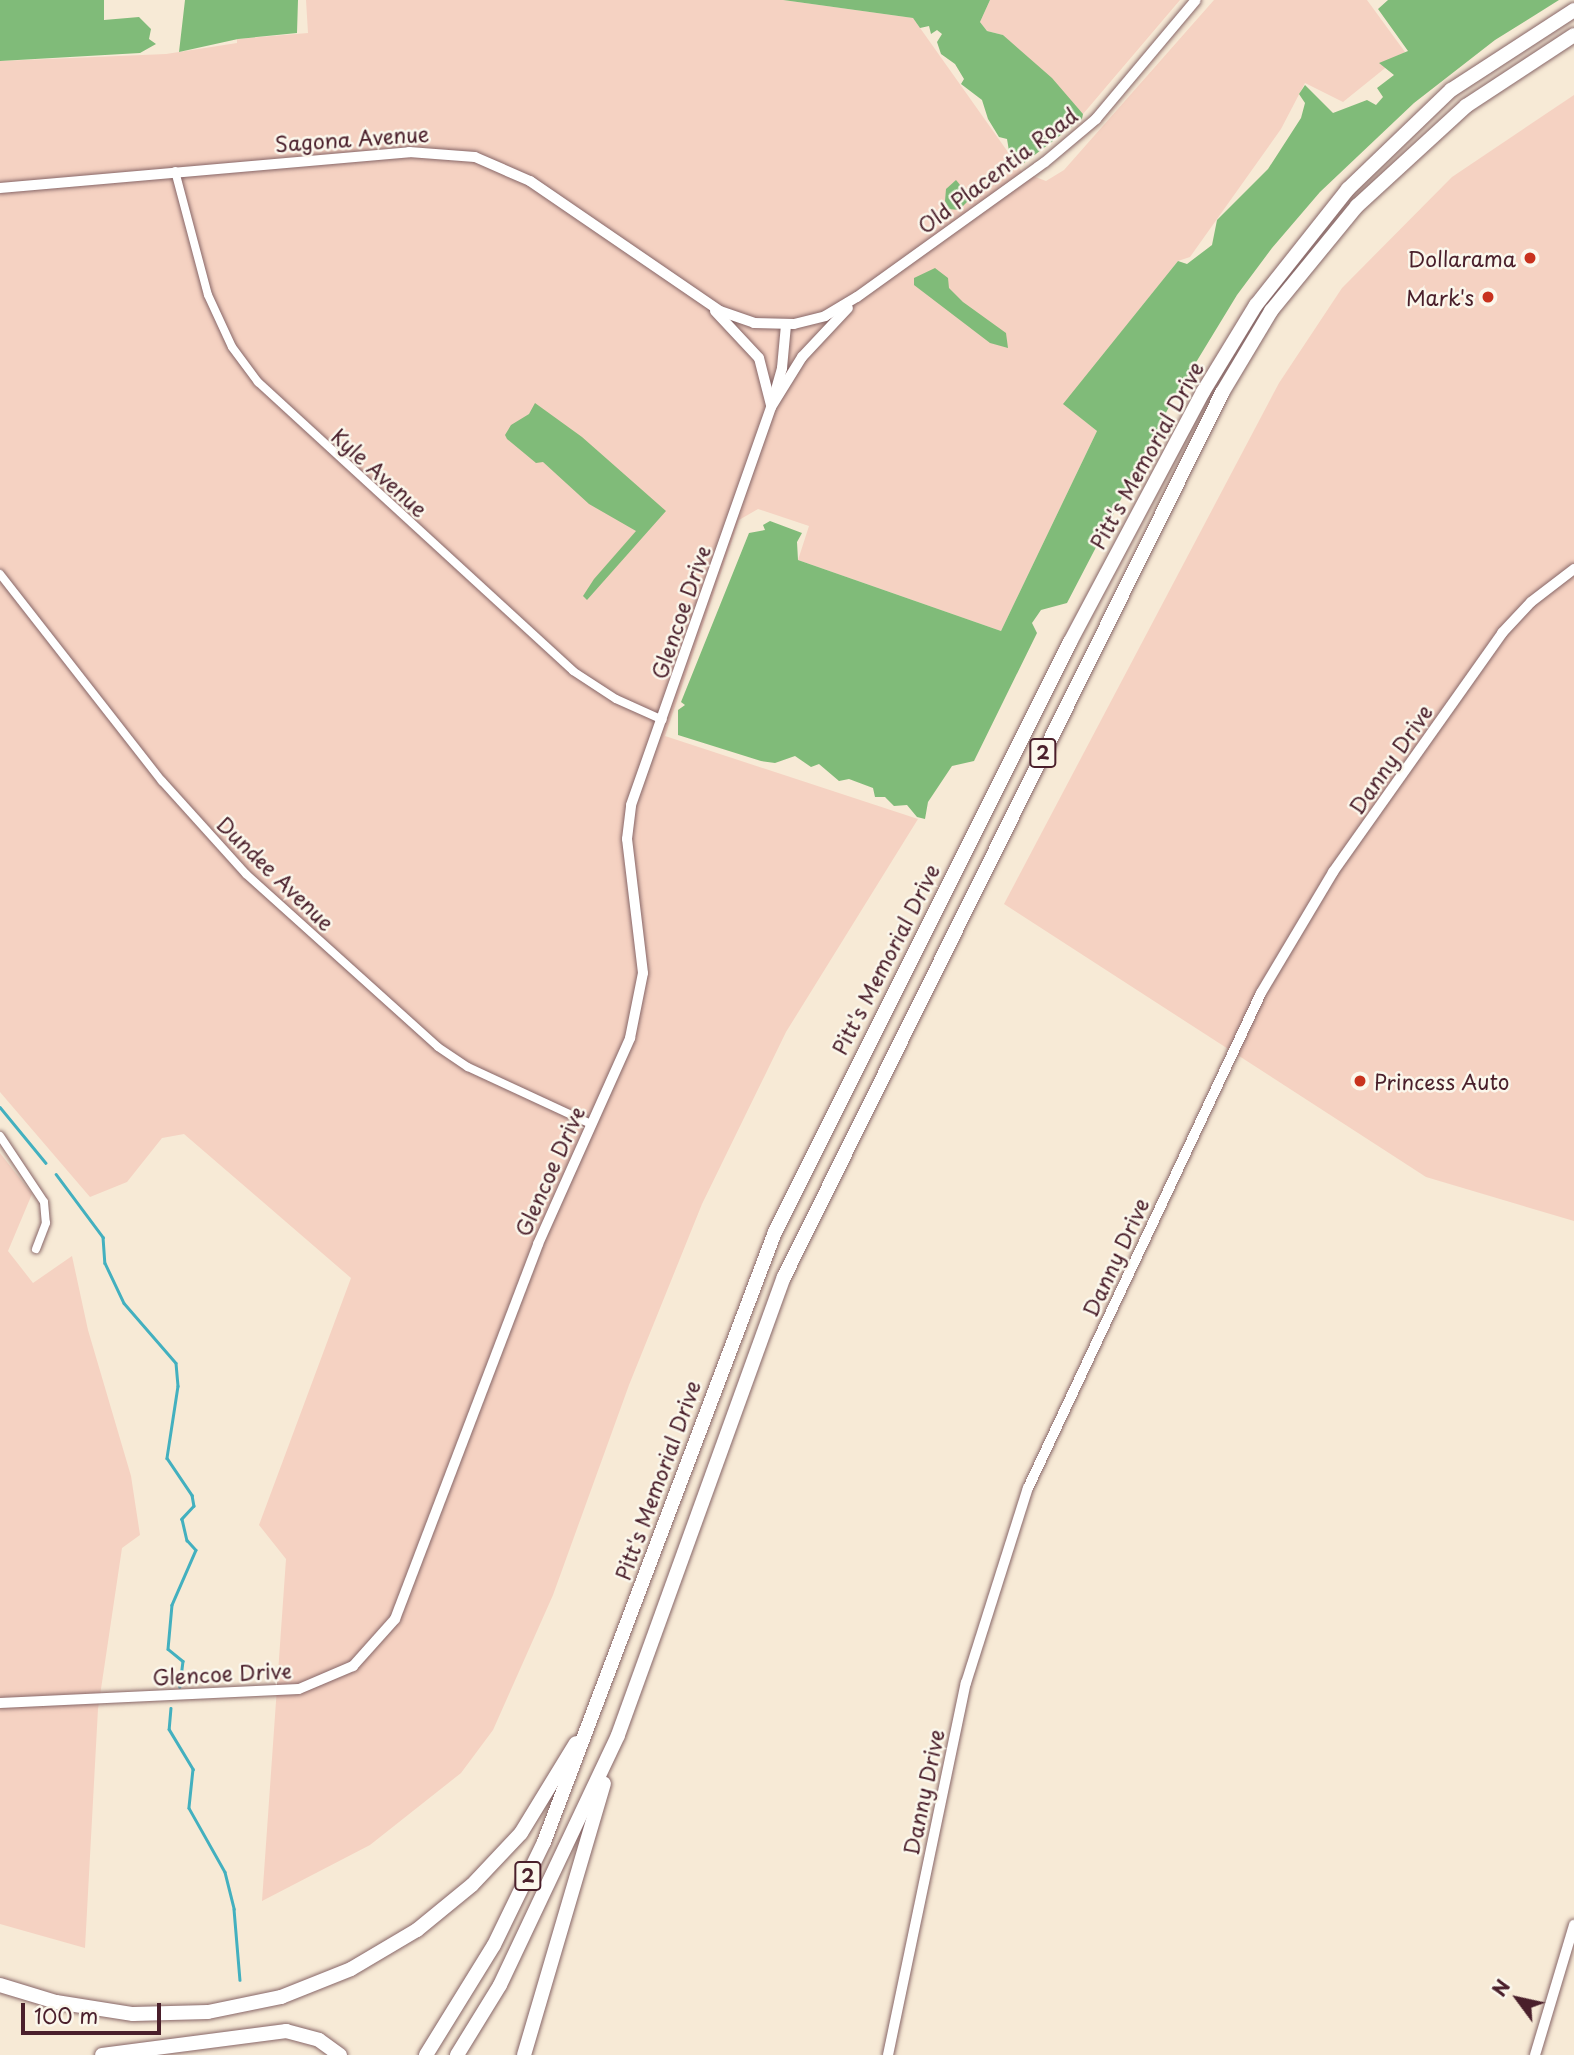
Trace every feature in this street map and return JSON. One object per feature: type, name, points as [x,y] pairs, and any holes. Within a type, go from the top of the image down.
[{"type":"highway","name":"Pitt's Memorial Drive","points":[[426,2055],[520,1894],[605,1685],[775,1232],[1057,666],[1203,392],[1256,305],[1348,189],[1451,90],[1574,10]]},
{"type":"highway","name":"Pitt's Memorial Drive","points":[[457,2055],[530,1925],[618,1735],[784,1277],[1222,393],[1271,312],[1357,206],[1466,106],[1574,35]]},
{"type":"highway","points":[[0,1985],[55,2002],[133,2014],[208,2012],[281,1997],[351,1969],[417,1930],[463,1893],[521,1833],[562,1770],[605,1685]]},
{"type":"highway","points":[[524,2055],[618,1735]]},
{"type":"highway","points":[[102,2055],[286,2031],[319,2039],[340,2055]]},
{"type":"main road","name":"Old Placentia Road","points":[[786,325],[825,316],[857,297],[990,203],[1096,119],[1196,0]]},
{"type":"main road","name":"Sagona Avenue","points":[[0,188],[409,152],[475,157],[530,181],[711,306],[746,321],[786,325]]},
{"type":"main road","points":[[771,407],[807,350],[857,297]]},
{"type":"main road","points":[[711,306],[759,358],[771,407]]},
{"type":"main road","points":[[1535,2055],[1574,1925]]},
{"type":"street","name":"Kyle Avenue","points":[[176,171],[208,295],[232,347],[258,382],[566,665],[616,699],[663,720]]},
{"type":"street","name":"Glencoe Drive","points":[[0,1703],[292,1690],[337,1676],[369,1653],[401,1609],[538,1244],[630,1038],[642,988],[627,831],[639,780],[663,720],[771,407],[782,368],[786,325]]},
{"type":"street","name":"Danny Drive","points":[[888,2055],[966,1683],[1028,1488],[1261,993],[1333,872],[1502,634],[1531,602],[1574,569]]},
{"type":"street","name":"Dundee Avenue","points":[[0,574],[162,781],[246,874],[438,1047],[468,1067],[591,1124]]},
{"type":"street","points":[[0,1136],[44,1202],[46,1223],[36,1249]]},
{"type":"shaded area","points":[[306,0],[783,0],[913,18],[1022,172],[1046,181],[1064,170],[1214,0],[1367,0],[1405,52],[1343,102],[1305,83],[1281,129],[1190,257],[1178,261],[1064,404],[1097,431],[1001,631],[798,560],[809,526],[758,509],[739,520],[665,736],[918,819],[786,1032],[702,1204],[629,1385],[553,1595],[493,1730],[461,1773],[370,1845],[262,1901],[286,1559],[259,1525],[351,1278],[184,1134],[162,1138],[127,1182],[90,1197],[0,1092],[0,61],[166,54],[237,43],[237,39],[308,33]]},
{"type":"shaded area","points":[[990,0],[1180,0],[1083,114],[1003,35],[987,31],[980,22]]},
{"type":"shaded area","points":[[1574,95],[1574,1221],[1426,1177],[1004,904],[1279,383],[1342,288],[1452,177]]},
{"type":"shaded area","points":[[0,1153],[32,1194],[8,1251],[33,1283],[72,1256],[88,1330],[131,1476],[140,1535],[122,1548],[98,1709],[85,1948],[0,1924]]},
{"type":"green space","points":[[0,0],[104,0],[104,20],[139,17],[151,29],[149,39],[156,44],[140,53],[0,61]]},
{"type":"green space","points":[[185,0],[298,0],[297,33],[238,39],[179,52]]},
{"type":"green space","points":[[783,0],[990,0],[980,22],[987,31],[1003,35],[1052,78],[1083,114],[1082,119],[1024,163],[1024,157],[1018,160],[1009,151],[1007,139],[999,137],[988,119],[982,100],[961,84],[964,79],[955,64],[941,54],[937,42],[942,34],[937,30],[931,34],[929,26],[920,28],[913,18]]},
{"type":"green space","points":[[1388,0],[1559,0],[1495,40],[1414,103],[1320,192],[1272,248],[1237,295],[1170,405],[1067,603],[1041,610],[1032,623],[1037,633],[974,761],[952,766],[928,802],[925,819],[917,817],[907,805],[894,806],[885,797],[875,797],[873,788],[849,779],[839,781],[819,764],[811,767],[795,756],[775,763],[761,761],[678,735],[678,710],[685,705],[681,702],[749,533],[765,530],[763,525],[770,521],[802,533],[797,542],[798,560],[1001,631],[1097,431],[1063,404],[1178,261],[1187,264],[1212,245],[1217,220],[1268,169],[1301,118],[1305,103],[1299,94],[1305,85],[1333,113],[1367,100],[1376,105],[1383,97],[1377,88],[1394,75],[1379,63],[1408,51],[1378,9]]},
{"type":"green space","points":[[956,180],[971,198],[959,210],[949,209],[945,201],[946,189]]},
{"type":"green space","points":[[935,268],[948,278],[949,288],[963,302],[1006,333],[1008,348],[990,343],[914,285],[914,278]]},
{"type":"green space","points":[[535,403],[582,437],[666,511],[587,600],[583,596],[594,579],[636,531],[589,504],[543,462],[536,463],[507,439],[505,435],[511,425],[529,414]]},
{"type":"waterway","points":[[0,1107],[46,1163]]},
{"type":"waterway","points":[[56,1174],[103,1237],[105,1263],[124,1303],[176,1363],[178,1386],[167,1458],[192,1495],[194,1506],[182,1519],[187,1540],[196,1550],[172,1605],[168,1649],[183,1661],[180,1687]]},
{"type":"waterway","points":[[171,1708],[169,1729],[193,1769],[189,1808],[225,1872],[234,1909],[240,1980]]},
{"type":"place","name":"Dollarama","points":[[1530,258]]},
{"type":"place","name":"Mark's","points":[[1488,297]]},
{"type":"place","name":"Princess Auto","points":[[1360,1081]]}]
